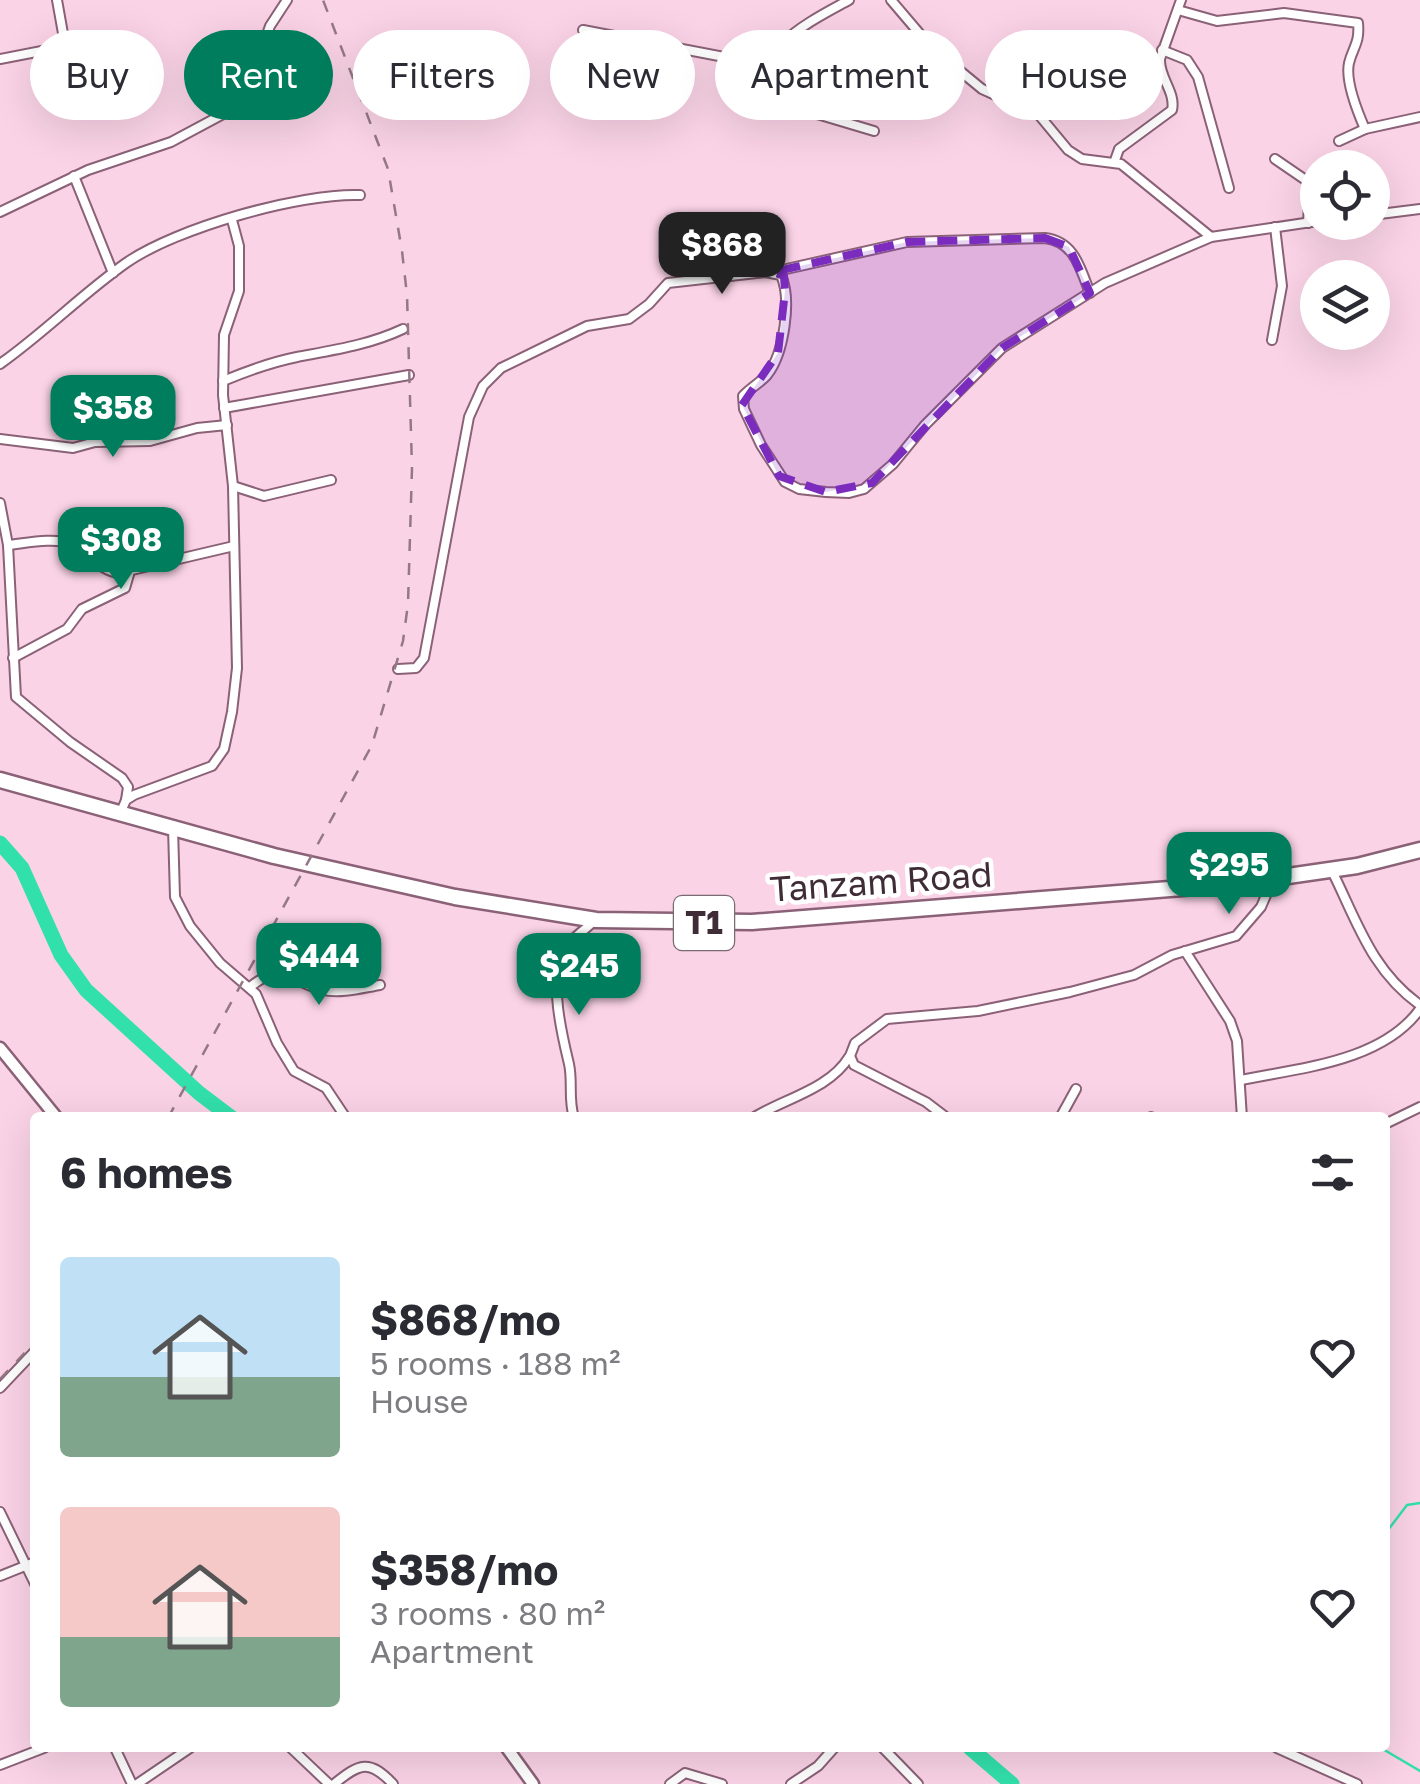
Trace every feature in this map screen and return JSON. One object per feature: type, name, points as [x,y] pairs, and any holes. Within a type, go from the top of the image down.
[{"type":"highway","name":"Tanzam Road","points":[[0,780],[123,807],[173,828],[274,856],[456,897],[596,920],[752,922],[1272,879],[1332,871],[1420,850]]},
{"type":"main road","points":[[0,1048],[53,1112]]},
{"type":"main road","points":[[511,1752],[532,1784]]},
{"type":"street","points":[[0,59],[62,47],[58,0]]},
{"type":"street","points":[[0,212],[104,163],[171,142],[257,96],[254,70],[270,26],[287,0]]},
{"type":"street","points":[[802,30],[849,0]]},
{"type":"street","points":[[891,0],[931,47],[982,89],[1040,115],[1068,150],[1082,160],[1128,168],[1211,237]]},
{"type":"street","points":[[1163,48],[1181,0]]},
{"type":"street","points":[[1178,10],[1217,21],[1284,13],[1358,23],[1359,37],[1349,78],[1364,129]]},
{"type":"street","points":[[1163,50],[1187,60],[1198,78],[1229,188]]},
{"type":"street","points":[[1163,78],[1174,102],[1172,110],[1163,117]]},
{"type":"street","points":[[1339,141],[1364,129],[1420,117]]},
{"type":"street","points":[[837,120],[874,131]]},
{"type":"street","points":[[1114,163],[1119,149],[1158,120]]},
{"type":"street","points":[[1276,159],[1300,176]]},
{"type":"street","points":[[74,176],[113,272]]},
{"type":"street","points":[[0,364],[113,272],[168,238],[325,195],[360,195]]},
{"type":"street","points":[[1390,213],[1420,210]]},
{"type":"street","points":[[123,807],[171,780],[202,772],[217,762],[224,749],[236,668],[233,486],[223,381],[224,334],[239,291],[239,246],[232,220]]},
{"type":"street","points":[[773,272],[782,278],[785,291],[778,353],[764,378],[743,396],[742,405],[778,476],[790,486],[850,493],[872,483],[902,455],[924,425],[1002,348],[1090,293],[1122,274],[1211,237],[1300,224]]},
{"type":"street","points":[[1272,340],[1282,286],[1275,228]]},
{"type":"street","points":[[398,669],[416,668],[424,658],[469,416],[478,394],[492,376],[587,326],[626,320],[671,281],[773,272],[907,242],[1058,240],[1069,247],[1090,293]]},
{"type":"street","points":[[223,381],[284,360],[354,346],[403,328]]},
{"type":"street","points":[[224,408],[409,375]]},
{"type":"street","points":[[0,439],[73,448],[95,442],[150,441],[196,428],[227,425]]},
{"type":"street","points":[[233,486],[260,496],[330,480]]},
{"type":"street","points":[[0,503],[8,545],[18,701],[126,782],[123,807]]},
{"type":"street","points":[[8,545],[64,542],[76,546],[107,571],[130,571],[234,546]]},
{"type":"street","points":[[14,658],[67,629],[82,609],[125,588],[130,571]]},
{"type":"street","points":[[173,828],[175,898],[180,909],[220,963],[250,988],[261,1003],[290,1065],[298,1074],[326,1088],[342,1112]]},
{"type":"street","points":[[1240,1080],[1362,1052],[1400,1028],[1420,1007],[1392,980],[1370,950],[1332,871]]},
{"type":"street","points":[[765,1112],[843,1066],[855,1043],[887,1019],[978,1011],[1070,992],[1134,975],[1185,951],[1222,942],[1242,931],[1261,907],[1272,879]]},
{"type":"street","points":[[573,1112],[570,1070],[561,1037],[558,982],[567,947],[596,920]]},
{"type":"street","points":[[1185,951],[1230,1021],[1237,1041],[1242,1112]]},
{"type":"street","points":[[250,988],[269,975],[282,973],[328,990],[380,985]]},
{"type":"street","points":[[850,1056],[854,1066],[939,1112]]},
{"type":"street","points":[[1063,1112],[1076,1089]]},
{"type":"street","points":[[1390,1122],[1420,1107]]},
{"type":"street","points":[[0,1388],[30,1356]]},
{"type":"street","points":[[0,1512],[30,1561]]},
{"type":"street","points":[[0,1576],[30,1563]]},
{"type":"street","points":[[0,1764],[33,1752]]},
{"type":"street","points":[[117,1752],[135,1784],[184,1752]]},
{"type":"street","points":[[295,1752],[331,1784],[360,1767],[370,1766],[393,1784]]},
{"type":"street","points":[[791,1784],[818,1766],[830,1752]]},
{"type":"street","points":[[887,1752],[918,1784]]},
{"type":"street","points":[[1286,1752],[1357,1784]]},
{"type":"street","points":[[670,1784],[685,1773],[722,1784]]},
{"type":"highlighted area","points":[[1045,238],[1069,247],[1090,293],[1002,348],[872,483],[826,492],[779,476],[742,405],[778,353],[785,291],[784,276],[773,272],[907,242]]},
{"type":"waterway","points":[[0,843],[22,868],[61,955],[86,990],[224,1112]]},
{"type":"waterway","points":[[1390,1527],[1407,1505],[1420,1503]]},
{"type":"waterway","points":[[975,1752],[1012,1784]]},
{"type":"waterway","points":[[1388,1752],[1420,1771]]},
{"type":"railway","points":[[171,1112],[372,745],[403,641],[408,604],[412,468],[402,251],[388,169],[323,0]]},
{"type":"railway","points":[[0,1379],[30,1347]]}]
